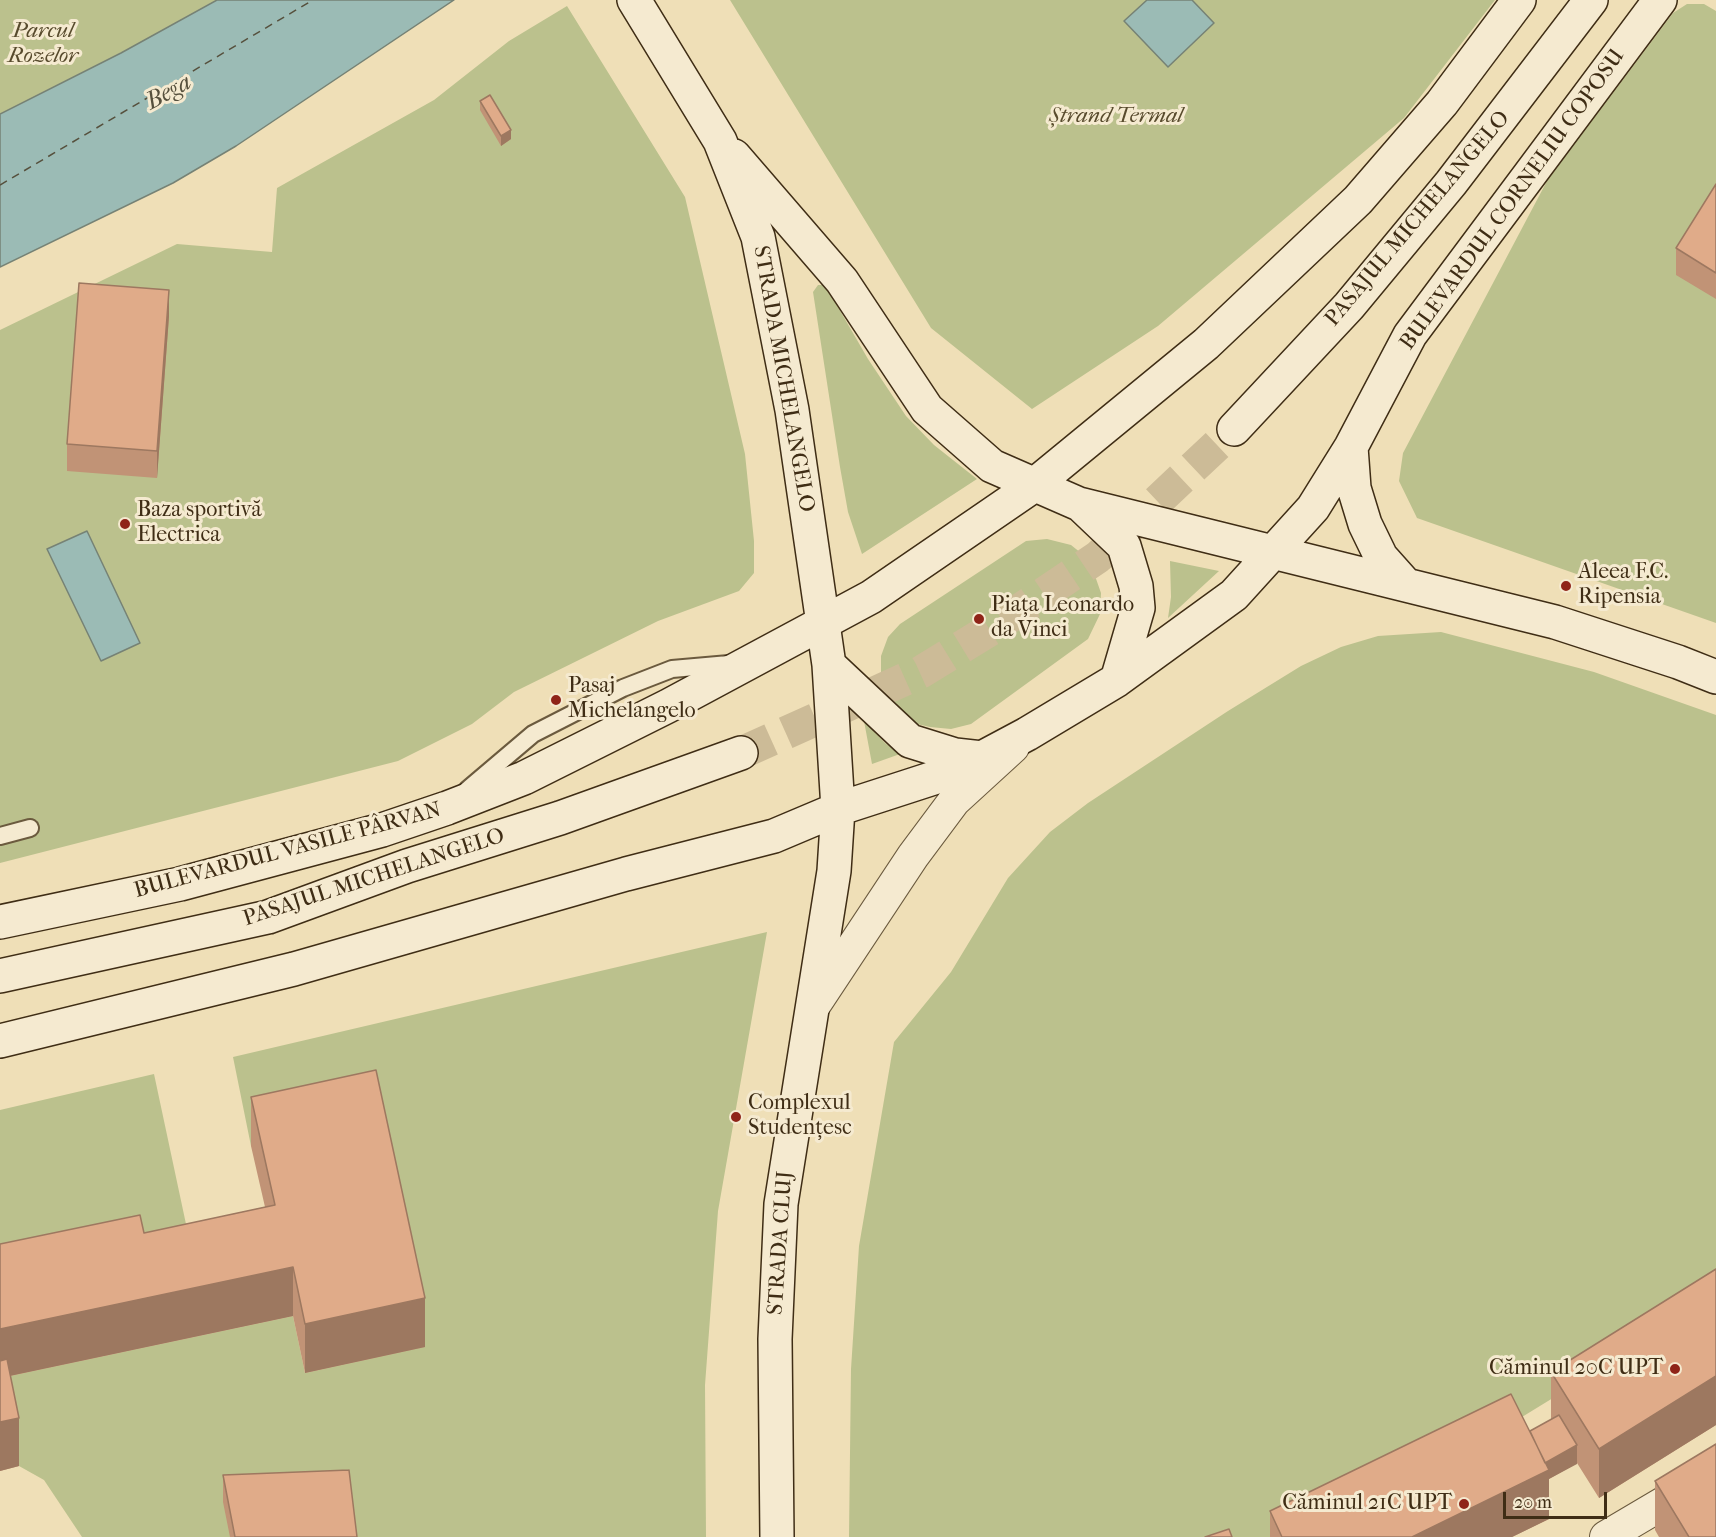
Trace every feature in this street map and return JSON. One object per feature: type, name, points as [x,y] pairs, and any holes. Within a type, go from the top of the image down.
[{"type":"main road","points":[[838,809],[824,622],[871,597],[1034,486],[1206,344],[1358,200],[1442,103],[1519,0]]},
{"type":"main road","name":"PASAJUL MICHELANGELO","points":[[1234,429],[1356,297],[1451,183],[1591,0]]},
{"type":"main road","name":"BULEVARDUL CORNELIU COPOSU","points":[[1273,554],[1313,508],[1351,447],[1410,335],[1660,0]]},
{"type":"main road","name":"STRADA MICHELANGELO","points":[[640,10],[720,141],[758,237],[792,410],[824,622]]},
{"type":"main road","name":"STRADA MICHELANGELO","points":[[720,141],[794,222],[842,280],[927,409],[992,466],[1034,486]]},
{"type":"main road","points":[[1351,447],[1354,488],[1365,524],[1382,558],[1406,585]]},
{"type":"main road","points":[[1034,486],[1079,504],[1273,554],[1556,622],[1716,677]]},
{"type":"main road","points":[[1079,504],[1124,546],[1137,586],[1138,608],[1117,680]]},
{"type":"main road","points":[[0,1041],[294,969],[626,874],[770,837],[838,809],[946,774],[1027,734],[1117,680],[1234,595],[1273,554]]},
{"type":"main road","name":"BULEVARDUL VASILE PÂRVAN","points":[[0,921],[180,884],[382,830],[447,808],[524,778],[668,706],[824,622]]},
{"type":"main road","points":[[829,665],[910,741],[955,755],[982,758]]},
{"type":"main road","name":"PASAJUL MICHELANGELO","points":[[0,976],[268,917],[407,866],[560,818],[741,753]]},
{"type":"main road","name":"STRADA CLUJ","points":[[777,1537],[775,1339],[781,1204],[793,1122],[815,1004],[834,871],[838,809]]},
{"type":"street","points":[[815,1004],[913,856],[954,801],[1027,734]]},
{"type":"street","points":[[1606,1537],[1716,1472]]},
{"type":"lane","points":[[0,836],[30,828]]},
{"type":"green space","name":"Parcul Rozelor","points":[[0,0],[217,0],[121,53],[0,114]]},
{"type":"green space","name":"Ștrand Termal","points":[[730,0],[1495,0],[1404,118],[1158,326],[1032,409],[931,328]]},
{"type":"green space","points":[[1687,4],[1704,4],[1716,11],[1716,623],[1417,518],[1399,481],[1403,453],[1547,181],[1673,13]]},
{"type":"green space","points":[[567,6],[685,197],[745,454],[754,541],[754,573],[739,591],[658,621],[514,692],[472,724],[398,761],[0,863],[0,330],[177,244],[272,252],[277,188],[434,100],[509,41]]},
{"type":"green space","points":[[818,285],[823,285],[831,295],[868,359],[906,416],[934,445],[977,479],[862,554],[848,512],[840,467],[813,292]]},
{"type":"green space","points":[[1047,539],[1071,545],[1086,557],[1094,573],[1101,593],[1100,614],[1088,639],[971,724],[951,729],[930,727],[917,724],[894,708],[881,675],[881,656],[888,637],[900,624],[1026,541]]},
{"type":"green space","points":[[1170,561],[1219,571],[1168,618],[1171,597]]},
{"type":"green space","points":[[1441,632],[1594,672],[1716,715],[1716,1298],[1491,1436],[1286,1537],[849,1537],[851,1369],[859,1246],[894,1042],[951,972],[1008,878],[1050,832],[1088,803],[1301,666],[1341,647],[1378,636]]},
{"type":"green space","points":[[864,721],[885,743],[900,754],[872,764]]},
{"type":"green space","points":[[767,932],[718,1211],[705,1385],[706,1537],[82,1537],[44,1480],[19,1466],[0,1378],[293,1316],[305,1373],[424,1347],[251,1146],[233,1057]]},
{"type":"green space","points":[[154,1074],[196,1271],[0,1293],[0,1110]]},
{"type":"water","name":"Bega","points":[[217,0],[454,0],[236,146],[173,183],[0,267],[0,114],[121,53]]},
{"type":"water","points":[[1147,0],[1192,0],[1214,23],[1168,67],[1124,21]]},
{"type":"water","points":[[87,531],[140,643],[101,661],[47,549]]},
{"type":"building","points":[[490,95],[511,130],[501,136],[480,101]]},
{"type":"building","points":[[1716,184],[1716,273],[1676,248]]},
{"type":"building","points":[[79,283],[169,290],[157,451],[67,444]]},
{"type":"building","points":[[376,1070],[425,1298],[305,1324],[293,1267],[0,1329],[0,1244],[140,1215],[144,1233],[275,1205],[251,1097]]},
{"type":"building","points":[[1716,1269],[1716,1376],[1599,1449],[1551,1372]]},
{"type":"building","points":[[7,1359],[19,1418],[0,1422],[0,1361]]},
{"type":"building","points":[[1511,1394],[1549,1470],[1412,1537],[1282,1537],[1270,1511]]},
{"type":"building","points":[[1559,1415],[1577,1445],[1545,1463],[1530,1431]]},
{"type":"building","points":[[1716,1444],[1716,1537],[1689,1537],[1655,1481]]},
{"type":"building","points":[[349,1470],[357,1537],[235,1537],[223,1475]]},
{"type":"building","points":[[1229,1529],[1232,1537],[1205,1537]]},
{"type":"ferry route","points":[[0,185],[313,0]]},
{"type":"tunnel","points":[[741,753],[921,672],[996,626],[1098,557],[1234,429]]},
{"type":"place","name":"Baza sportivă Electrica","points":[[125,524]]},
{"type":"place","name":"Aleea F.C. Ripensia","points":[[1566,586]]},
{"type":"place","name":"Piața Leonardo da Vinci","points":[[979,619]]},
{"type":"place","name":"Pasaj Michelangelo","points":[[556,700]]},
{"type":"place","name":"Complexul Studențesc","points":[[736,1117]]},
{"type":"place","name":"Căminul 20C UPT","points":[[1675,1369]]},
{"type":"place","name":"Căminul 21C UPT","points":[[1464,1504]]}]
